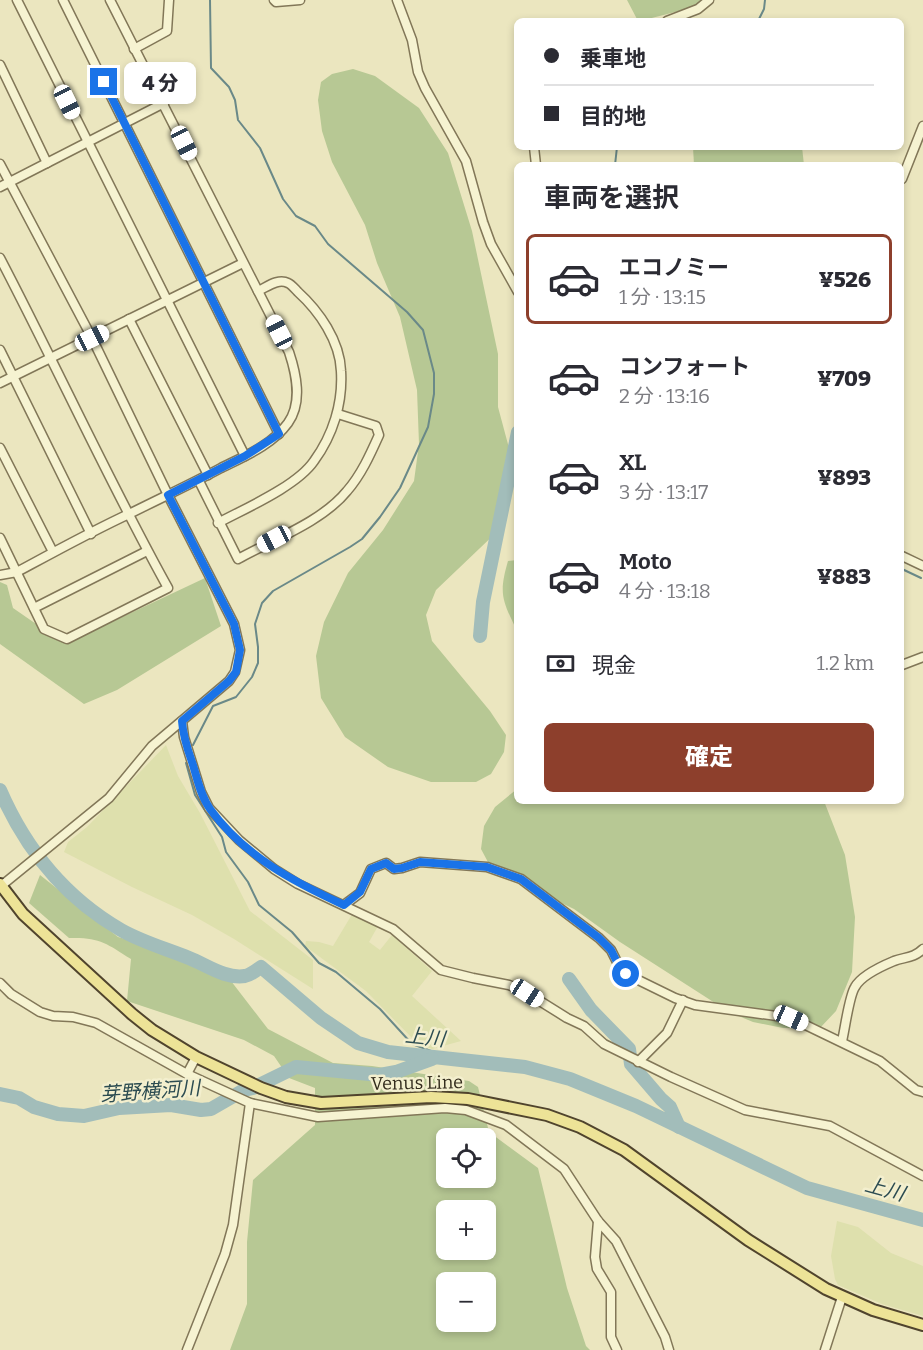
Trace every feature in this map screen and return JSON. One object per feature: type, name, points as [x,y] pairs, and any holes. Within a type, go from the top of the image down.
[{"type":"main road","name":"Venus Line","points":[[4,883],[24,914],[132,1014],[152,1030],[196,1057],[233,1075],[298,1100],[321,1103],[431,1096],[468,1098],[547,1115],[580,1126],[624,1150],[795,1271],[842,1297],[873,1310],[923,1325]]},
{"type":"street","points":[[17,0],[245,456]]},
{"type":"street","points":[[63,0],[279,434]]},
{"type":"street","points":[[0,575],[17,572],[245,456],[279,434],[290,420],[295,406],[297,389],[295,369],[289,352],[110,0]]},
{"type":"street","points":[[134,49],[167,31],[169,0]]},
{"type":"street","points":[[274,0],[276,2],[300,0]]},
{"type":"street","points":[[397,0],[412,40],[418,72],[466,161],[491,244],[514,285]]},
{"type":"street","points":[[675,18],[698,9],[709,0]]},
{"type":"street","points":[[0,64],[47,163]]},
{"type":"street","points":[[0,187],[164,104]]},
{"type":"street","points":[[904,174],[923,126]]},
{"type":"street","points":[[0,164],[92,338],[234,624],[240,650],[236,672],[229,681],[152,747],[109,798],[4,883]]},
{"type":"street","points":[[0,258],[52,357],[128,514],[168,588],[67,639],[44,629],[0,538]]},
{"type":"street","points":[[0,383],[243,263]]},
{"type":"street","points":[[218,523],[297,479],[314,462],[338,414],[341,369],[334,343],[324,321],[309,302],[287,283],[276,282],[258,291]]},
{"type":"street","points":[[129,319],[208,475]]},
{"type":"street","points":[[0,351],[91,534]]},
{"type":"street","points":[[199,481],[237,559],[329,509],[347,492],[364,466],[379,435],[376,426],[338,414]]},
{"type":"street","points":[[0,448],[53,552]]},
{"type":"street","points":[[34,608],[147,551]]},
{"type":"street","points":[[904,557],[923,566]]},
{"type":"street","points":[[904,664],[923,657]]},
{"type":"street","points":[[182,721],[184,737],[201,792],[209,808],[227,828],[274,870],[298,884],[393,929],[441,970],[509,985],[584,1026],[604,1044],[633,1059],[745,1110],[830,1126],[923,1176]]},
{"type":"street","points":[[344,905],[360,892],[371,869],[386,863],[394,869],[420,862],[487,867],[521,879],[576,919],[611,950],[620,968],[626,974],[675,998],[707,1007],[791,1018],[880,1061],[916,1090],[923,1092]]},
{"type":"street","points":[[842,1041],[855,986],[867,976],[894,961],[913,957],[923,949]]},
{"type":"street","points":[[0,983],[11,994],[40,1012],[96,1023],[187,1074],[248,1102],[318,1117],[445,1108],[466,1110],[506,1125],[564,1169],[598,1221],[616,1241],[666,1337],[669,1350]]},
{"type":"street","points":[[633,1059],[667,1033],[684,1000]]},
{"type":"street","points":[[187,1074],[196,1057]]},
{"type":"street","points":[[294,1112],[298,1100]]},
{"type":"street","points":[[187,1350],[225,1254],[233,1225],[248,1102]]},
{"type":"street","points":[[598,1221],[596,1263],[597,1269],[611,1292],[611,1337],[617,1350]]},
{"type":"street","points":[[825,1350],[842,1297]]},
{"type":"green space","points":[[627,0],[705,0],[700,13],[683,10],[652,18],[636,18]]},
{"type":"green space","points":[[353,69],[375,76],[419,108],[448,153],[472,231],[498,354],[498,407],[513,463],[509,501],[501,528],[436,590],[426,615],[432,641],[490,711],[506,735],[504,752],[491,774],[476,782],[431,782],[388,767],[345,737],[321,698],[316,656],[324,622],[348,573],[383,530],[414,481],[419,444],[417,390],[400,317],[377,263],[365,225],[332,162],[322,131],[318,100],[321,82],[332,74]]},
{"type":"green space","points":[[693,150],[802,150],[804,162],[694,162]]},
{"type":"green space","points":[[514,560],[514,624],[505,605],[503,590],[508,561]]},
{"type":"green space","points":[[205,578],[221,626],[117,690],[84,704],[0,644],[0,582],[7,585],[13,608],[65,644]]},
{"type":"green space","points":[[166,745],[178,776],[200,813],[250,911],[313,960],[313,989],[192,915],[64,852],[68,842],[87,827]]},
{"type":"green space","points":[[514,791],[514,804],[825,804],[845,855],[855,917],[852,972],[836,1011],[820,1028],[783,1028],[753,1022],[729,1012],[620,942],[574,909],[513,880],[489,864],[481,849],[484,826],[495,807]]},
{"type":"green space","points":[[40,875],[118,937],[178,954],[231,981],[268,1029],[333,1063],[372,1066],[469,1081],[478,1087],[488,1128],[436,1128],[436,1188],[496,1188],[496,1137],[538,1168],[567,1288],[586,1346],[590,1350],[230,1350],[247,1304],[247,1242],[253,1180],[315,1125],[315,1088],[289,1078],[274,1056],[244,1040],[127,1001],[131,959],[102,942],[69,938],[29,903]]},
{"type":"green space","points":[[354,911],[378,926],[369,942],[380,950],[392,935],[432,971],[412,996],[461,1041],[432,1049],[417,1043],[366,991],[305,946],[306,941],[333,946]]},
{"type":"green space","points":[[837,1221],[858,1227],[891,1253],[923,1266],[923,1316],[882,1304],[838,1285],[831,1256]]},
{"type":"waterway","points":[[193,745],[213,706],[236,697],[252,677],[258,663],[255,624],[262,603],[273,591],[362,539],[400,488],[428,427],[434,394],[434,373],[423,330],[407,312],[328,244],[315,226],[296,216],[283,199],[260,148],[238,120],[235,100],[229,87],[211,68],[210,0]]},
{"type":"waterway","points":[[760,18],[765,0]]},
{"type":"waterway","points":[[615,162],[617,150]]},
{"type":"waterway","points":[[480,636],[483,602],[514,451]]},
{"type":"waterway","points":[[904,570],[921,578]]},
{"type":"waterway","points":[[186,763],[195,795],[222,837],[226,852],[248,882],[259,905],[292,932],[319,963],[336,972],[380,1009],[412,1044],[431,1051],[438,1058]]},
{"type":"waterway","name":"上川","points":[[0,790],[22,833],[49,870],[82,903],[101,917],[137,938],[223,973],[245,976],[261,967],[321,1018],[358,1043],[388,1052],[525,1067],[570,1079],[636,1106],[807,1188],[923,1220]]},
{"type":"waterway","points":[[569,979],[591,1010],[629,1049],[631,1064],[670,1107],[679,1127]]},
{"type":"waterway","name":"芽野横河川","points":[[0,1094],[19,1098],[34,1107],[58,1114],[84,1116],[119,1108],[171,1105],[201,1110],[211,1109],[244,1090],[253,1088],[296,1067],[380,1075],[396,1072],[432,1059]]},
{"type":"route","points":[[104,82],[279,434],[245,456],[168,495],[234,624],[240,650],[236,672],[229,681],[182,721],[184,737],[201,792],[209,808],[239,840],[274,870],[344,905],[360,892],[371,869],[386,863],[394,869],[420,862],[487,867],[521,879],[599,938],[611,950],[620,968],[626,974]]}]
